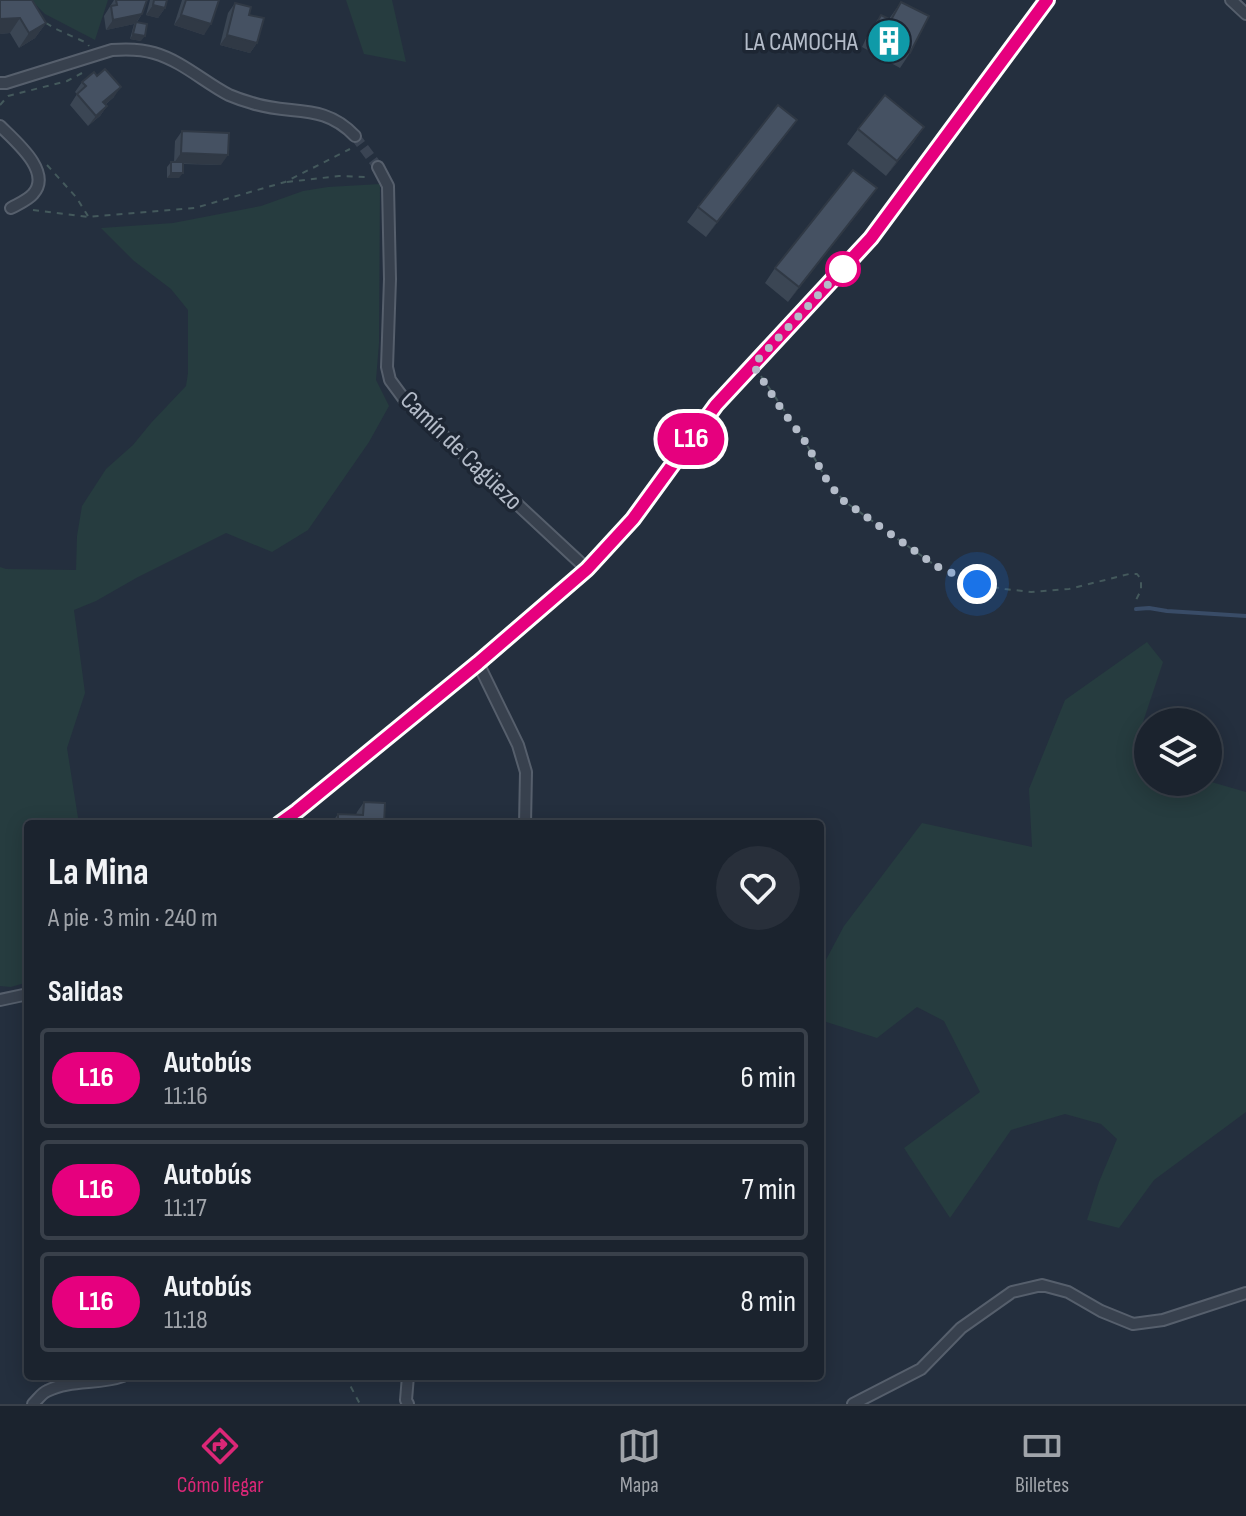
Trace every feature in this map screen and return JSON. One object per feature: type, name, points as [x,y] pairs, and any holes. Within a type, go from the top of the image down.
[{"type":"street","points":[[285,820],[478,663],[587,569],[633,519],[716,405],[871,238],[1047,0]]},
{"type":"street","points":[[1231,0],[1246,14]]},
{"type":"street","points":[[0,83],[112,50],[154,53],[175,61],[230,95],[257,105],[329,116],[355,136]]},
{"type":"street","points":[[0,126],[38,171],[39,185],[32,196],[11,208]]},
{"type":"street","name":"Camín de Cagüezo","points":[[382,172],[388,186],[390,279],[387,367],[390,380],[404,399],[587,569]]},
{"type":"street","points":[[478,663],[518,745],[526,772],[525,820]]},
{"type":"street","points":[[0,1000],[24,995]]},
{"type":"street","points":[[853,1404],[921,1369],[961,1328],[1012,1292],[1042,1285],[1068,1292],[1101,1311],[1133,1324],[1163,1320],[1246,1293]]},
{"type":"street","points":[[33,1404],[45,1391],[75,1383],[112,1380]]},
{"type":"street","points":[[408,1380],[408,1404]]},
{"type":"path","points":[[285,182],[350,149]]},
{"type":"path","points":[[11,208],[88,217],[195,208],[285,182],[382,172]]},
{"type":"path","points":[[753,365],[803,438],[829,484],[844,501],[936,566],[977,584],[1031,592],[1069,589],[1137,574],[1141,579],[1141,590],[1136,600]]},
{"type":"path","points":[[347,1380],[360,1404]]},
{"type":"green space","points":[[31,0],[108,0],[95,40],[45,14]]},
{"type":"green space","points":[[346,0],[392,0],[406,62],[364,54]]},
{"type":"green space","points":[[380,184],[376,380],[389,406],[369,442],[308,530],[272,552],[226,533],[74,610],[85,693],[67,748],[78,820],[24,820],[24,983],[0,986],[0,567],[76,570],[82,506],[106,469],[133,445],[186,386],[188,373],[188,310],[171,289],[134,261],[101,228],[173,223],[261,206],[303,191]]},
{"type":"green space","points":[[1147,642],[1163,662],[1148,708],[1134,708],[1134,796],[1222,796],[1222,785],[1246,792],[1246,1112],[1154,1180],[1119,1228],[1087,1220],[1117,1139],[1101,1124],[1065,1114],[1011,1130],[950,1218],[904,1148],[980,1092],[944,1021],[917,1007],[877,1038],[824,1021],[824,964],[844,926],[922,823],[1032,847],[1029,789],[1065,700]]},
{"type":"building","points":[[0,0],[32,0],[46,23],[29,33],[20,18],[0,19]]},
{"type":"building","points":[[116,0],[147,0],[142,14],[113,20],[111,6],[117,5]]},
{"type":"building","points":[[154,0],[167,0],[165,8],[153,5]]},
{"type":"building","points":[[186,0],[219,0],[211,24],[181,15]]},
{"type":"building","points":[[901,2],[929,16],[910,53],[872,32],[881,15],[891,20]]},
{"type":"building","points":[[235,3],[251,7],[249,15],[264,18],[257,43],[227,35]]},
{"type":"building","points":[[136,22],[147,24],[145,36],[133,34]]},
{"type":"building","points":[[105,69],[121,87],[103,102],[107,106],[96,116],[77,94],[86,86],[82,82],[94,72],[97,76]]},
{"type":"building","points":[[885,95],[924,127],[897,161],[858,129]]},
{"type":"building","points":[[778,105],[797,120],[717,222],[698,207]]},
{"type":"building","points":[[182,131],[229,133],[228,155],[181,153]]},
{"type":"building","points":[[171,162],[183,162],[183,173],[171,173]]},
{"type":"building","points":[[853,170],[877,188],[799,287],[775,268]]},
{"type":"building","points":[[364,802],[385,803],[384,820],[338,820],[338,814],[363,815]]},
{"type":"waterway","points":[[1136,609],[1246,616]]},
{"type":"tunnel","points":[[355,136],[378,167]]},
{"type":"bus line","name":"L16","points":[[285,820],[478,663],[587,569],[633,519],[716,405],[871,238],[1047,0]]},
{"type":"place","name":"LA CAMOCHA","points":[[889,41]]},
{"type":"route","points":[[843,269],[850,261],[753,365],[803,438],[829,484],[844,501],[936,566],[977,584]]}]
